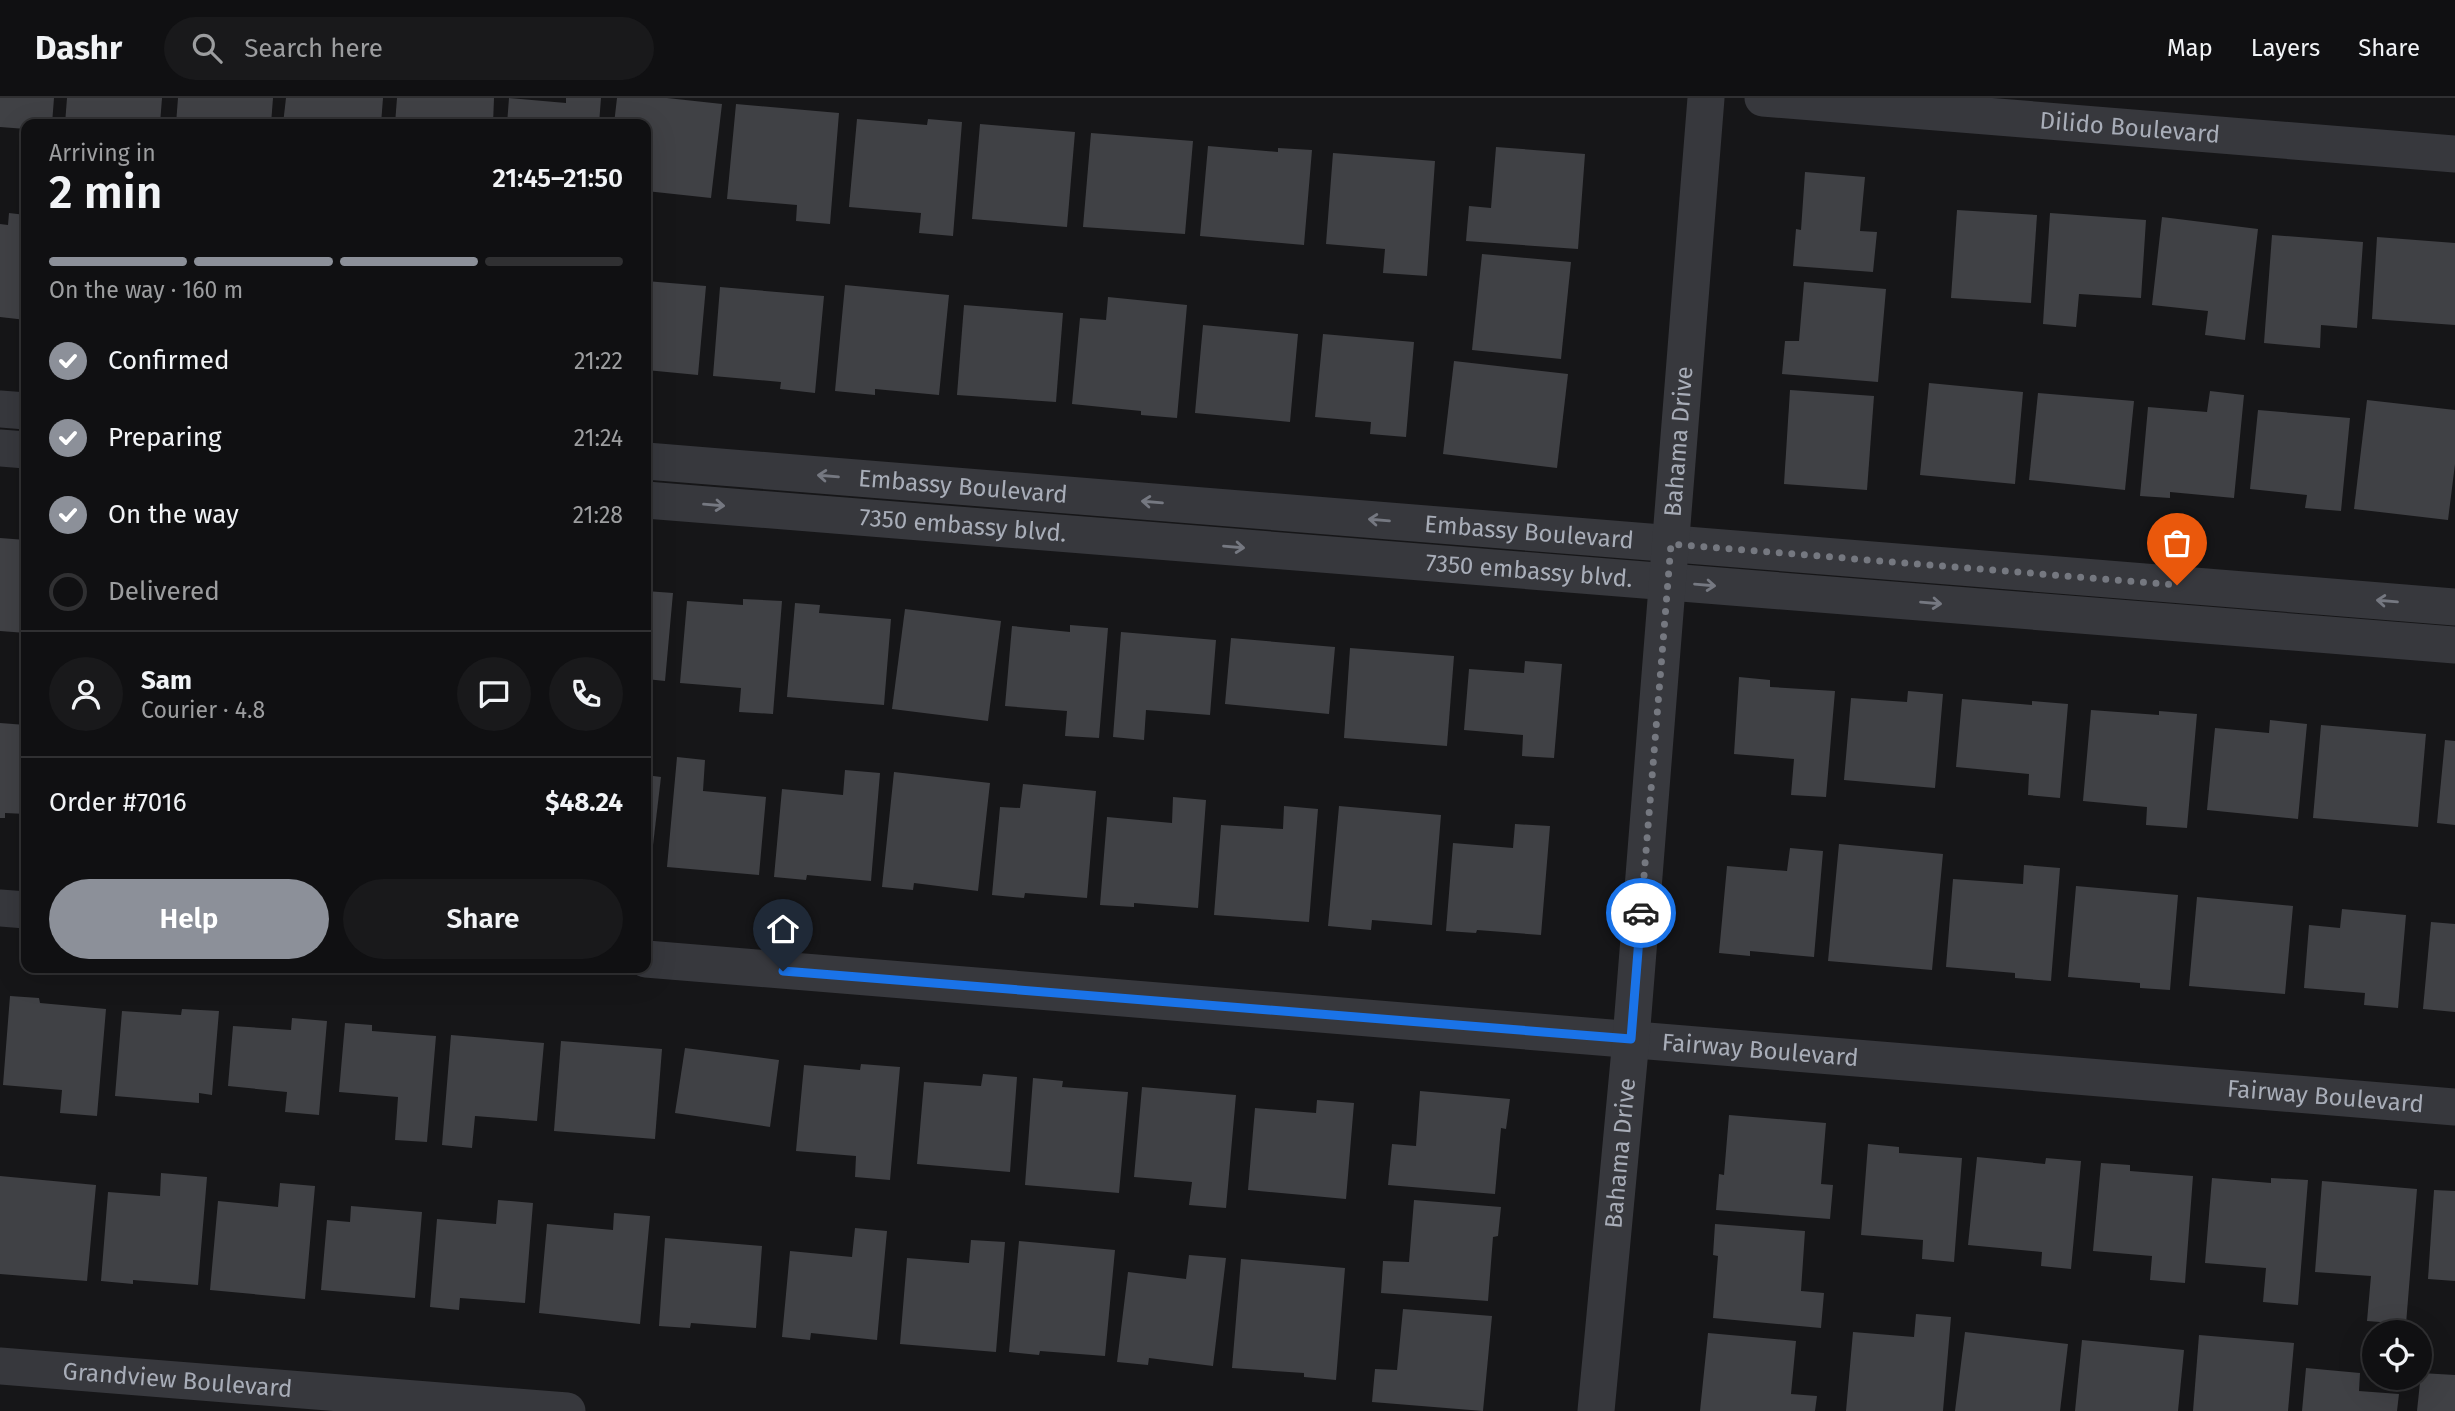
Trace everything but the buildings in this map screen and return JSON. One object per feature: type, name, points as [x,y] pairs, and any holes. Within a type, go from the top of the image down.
[{"type":"street","name":"Bahama Drive","points":[[1596,1411],[1631,1039],[1706,98]]},
{"type":"street","name":"Dilido Boulevard","points":[[1763,98],[2455,154]]},
{"type":"street","points":[[0,409],[21,411]]},
{"type":"street","points":[[0,448],[21,450]]},
{"type":"street","name":"Embassy Boulevard","points":[[651,461],[2455,607]]},
{"type":"street","name":"7350 embassy blvd.","points":[[651,500],[2455,645]]},
{"type":"street","points":[[0,908],[21,910]]},
{"type":"street","name":"Fairway Boulevard","points":[[651,960],[2455,1107]]},
{"type":"street","name":"Grandview Boulevard","points":[[0,1366],[567,1411]]},
{"type":"way so far","points":[[1641,913],[1671,544],[2177,585]]},
{"type":"route","points":[[783,971],[1631,1039],[1641,913]]}]
